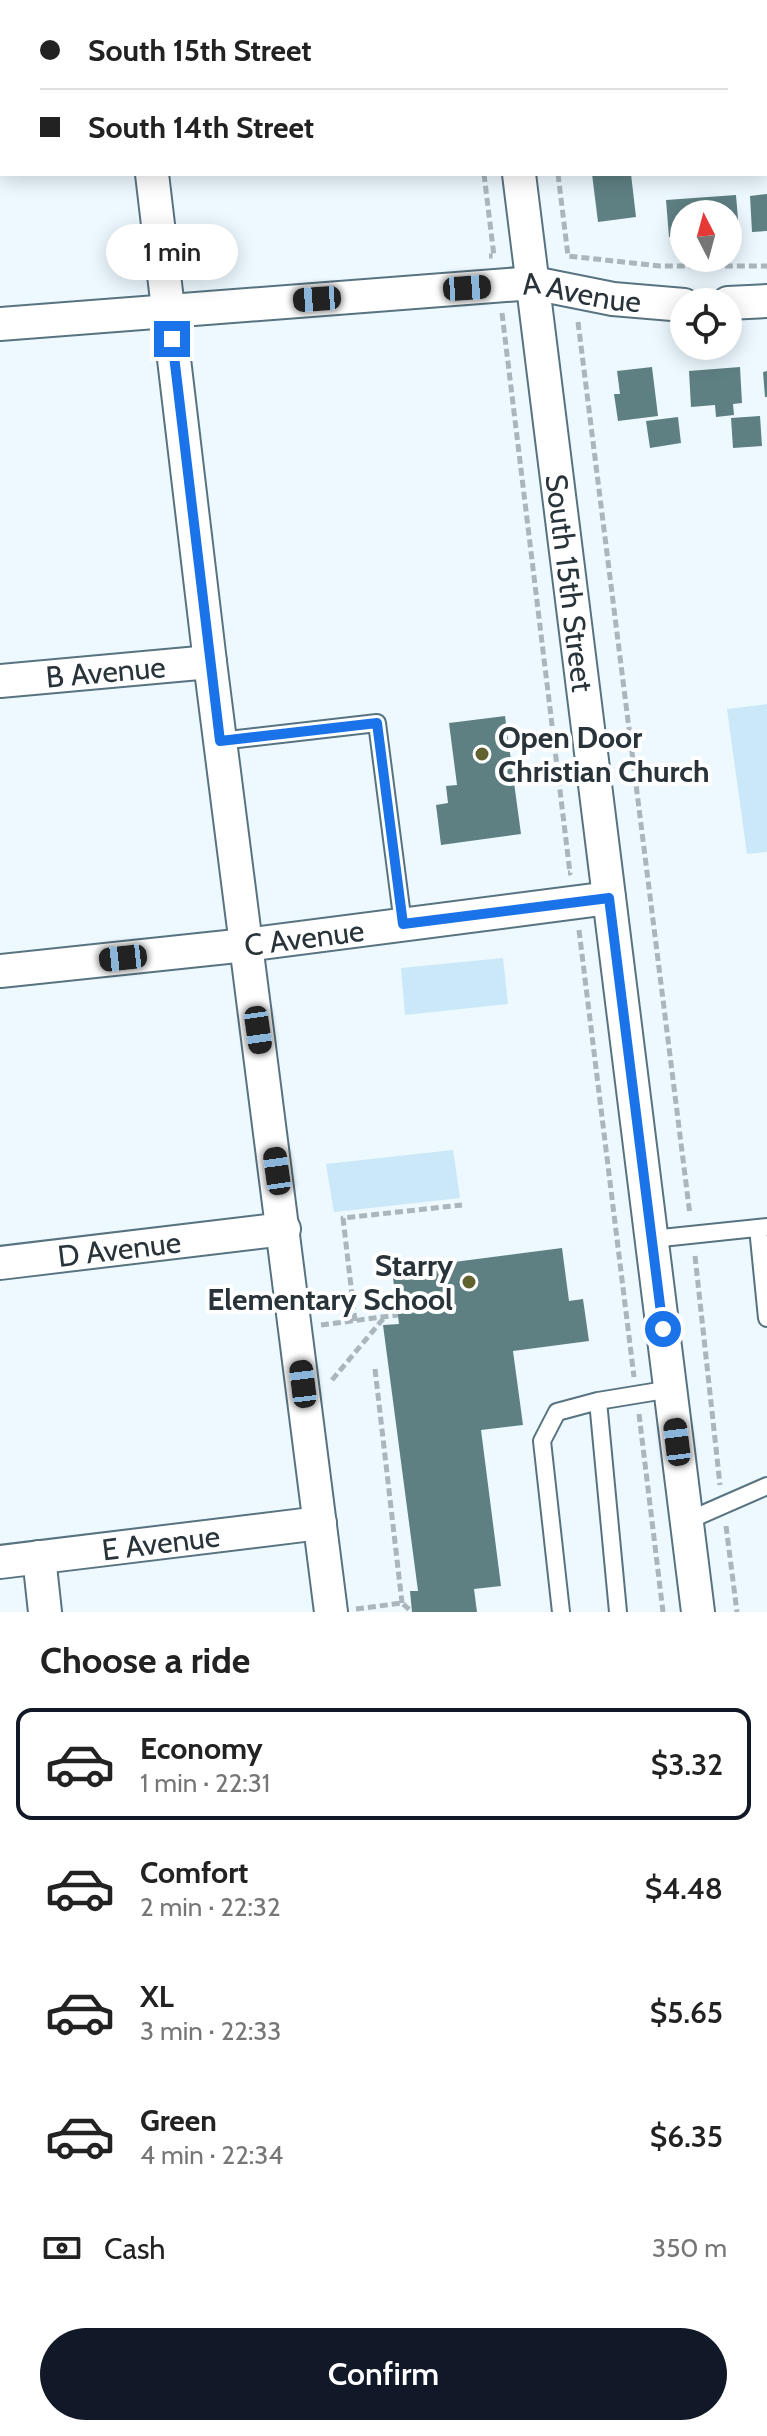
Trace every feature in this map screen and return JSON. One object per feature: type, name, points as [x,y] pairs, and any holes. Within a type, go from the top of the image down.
[{"type":"street","points":[[152,176],[210,662],[331,1612]]},
{"type":"street","name":"South 15th Street","points":[[519,176],[698,1612]]},
{"type":"street","name":"A Avenue","points":[[0,324],[533,283],[613,299],[670,304]]},
{"type":"street","points":[[742,302],[767,301]]},
{"type":"street","name":"B Avenue","points":[[0,681],[210,662]]},
{"type":"street","name":"C Avenue","points":[[0,971],[246,945],[609,898]]},
{"type":"street","name":"D Avenue","points":[[0,1263],[284,1229]]},
{"type":"street","name":"E Avenue","points":[[0,1562],[320,1523]]},
{"type":"street","points":[[39,1557],[45,1612]]},
{"type":"lane","points":[[220,741],[377,723],[403,924]]},
{"type":"lane","points":[[652,1239],[762,1228],[767,1318]]},
{"type":"lane","points":[[561,1612],[542,1441],[557,1412],[598,1401],[671,1389]]},
{"type":"lane","points":[[598,1401],[618,1612]]},
{"type":"lane","points":[[687,1521],[767,1486]]},
{"type":"path","points":[[478,257],[494,256],[484,176]]},
{"type":"path","points":[[558,176],[568,256],[660,266],[767,266]]},
{"type":"path","points":[[501,308],[570,873],[556,875]]},
{"type":"path","points":[[591,324],[577,321],[690,1216]]},
{"type":"path","points":[[577,917],[663,1612]]},
{"type":"path","points":[[355,1321],[343,1218],[462,1205]]},
{"type":"path","points":[[695,1256],[720,1486]]},
{"type":"path","points":[[297,1328],[398,1315]]},
{"type":"path","points":[[332,1380],[384,1317]]},
{"type":"path","points":[[375,1369],[402,1603],[412,1612]]},
{"type":"path","points":[[725,1517],[737,1612]]},
{"type":"path","points":[[331,1612],[402,1603]]},
{"type":"shaded area","points":[[767,704],[767,852],[747,854],[727,709]]},
{"type":"shaded area","points":[[503,958],[508,1004],[405,1015],[401,968]]},
{"type":"shaded area","points":[[453,1150],[460,1198],[334,1212],[326,1164]]},
{"type":"building","points":[[592,176],[631,176],[636,217],[598,222]]},
{"type":"building","points":[[767,194],[767,231],[752,232],[750,196]]},
{"type":"building","points":[[736,195],[736,200],[670,200],[669,237],[666,200]]},
{"type":"building","points":[[652,367],[658,416],[618,421],[614,394],[620,394],[617,371]]},
{"type":"building","points":[[740,367],[742,403],[733,404],[734,415],[716,417],[715,405],[691,407],[689,371]]},
{"type":"building","points":[[767,371],[767,397],[765,397],[763,372]]},
{"type":"building","points":[[760,416],[762,446],[733,448],[731,418]]},
{"type":"building","points":[[678,417],[681,443],[650,448],[646,421]]},
{"type":"building","name":"Open Door Christian Church","points":[[505,716],[521,834],[441,845],[436,805],[448,803],[446,786],[457,785],[449,723]]},
{"type":"building","points":[[562,1248],[569,1301],[583,1299],[589,1341],[513,1351],[523,1425],[481,1430],[501,1586],[474,1589],[477,1612],[412,1612],[410,1591],[418,1591],[383,1325],[399,1324],[392,1270]]},
{"type":"place","name":"Open Door Christian Church","points":[[482,754]]},
{"type":"place","name":"Starry Elementary School","points":[[469,1282]]},
{"type":"route","points":[[172,339],[220,741],[377,723],[403,924],[609,898],[663,1329]]}]
